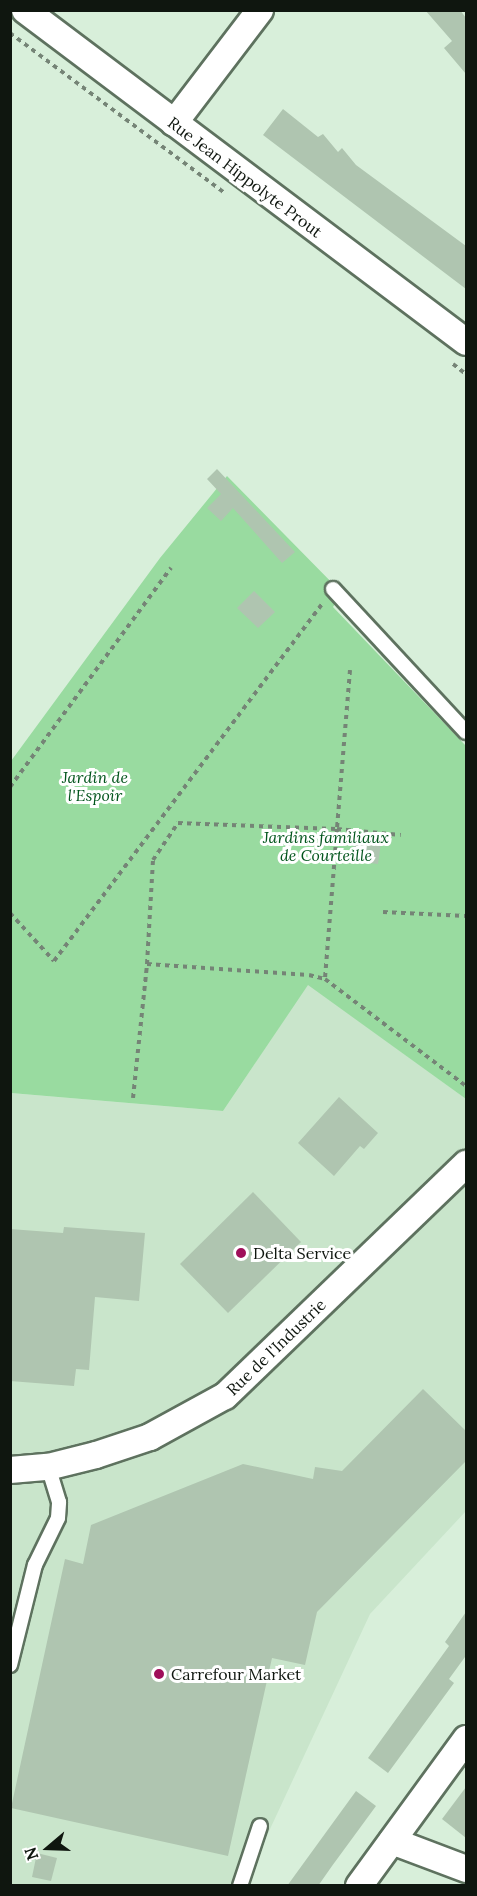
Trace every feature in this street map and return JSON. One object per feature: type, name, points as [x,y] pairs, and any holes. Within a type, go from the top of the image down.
[{"type":"street","name":"Rue Jean Hippolyte Prout","points":[[25,10],[466,342]]},
{"type":"street","points":[[174,123],[260,10]]},
{"type":"street","name":"Rue de l'Industrie","points":[[10,1470],[48,1467],[96,1455],[150,1437],[225,1396],[466,1164]]},
{"type":"street","points":[[359,1886],[466,1739]]},
{"type":"street","points":[[392,1841],[466,1869]]},
{"type":"lane","points":[[333,589],[466,732]]},
{"type":"lane","points":[[10,1665],[35,1565],[58,1518],[59,1502],[48,1467]]},
{"type":"lane","points":[[240,1886],[260,1826]]},
{"type":"path","points":[[10,787],[171,568]]},
{"type":"path","points":[[10,913],[54,961],[333,589]]},
{"type":"path","points":[[325,979],[350,670]]},
{"type":"path","points":[[133,1098],[147,964],[153,860],[178,823],[337,829],[401,835]]},
{"type":"path","points":[[383,912],[466,916]]},
{"type":"path","points":[[147,964],[309,975],[325,979],[466,1086]]},
{"type":"shaded area","points":[[308,984],[466,1099],[466,1511],[370,1614],[244,1885],[11,1885],[10,1093],[223,1111]]},
{"type":"green space","name":"Jardins familiaux de Courteille","points":[[227,476],[342,593],[333,607],[466,746],[466,1099],[308,985],[223,1111],[11,1093],[11,761],[160,558]]},
{"type":"building","points":[[425,10],[460,10],[466,18],[466,74],[444,48],[452,41]]},
{"type":"building","points":[[283,109],[318,137],[323,134],[338,152],[342,148],[356,165],[466,246],[466,289],[263,135]]},
{"type":"building","points":[[217,469],[295,552],[282,563],[233,508],[221,521],[207,508],[221,494],[207,479]]},
{"type":"building","points":[[254,591],[275,612],[258,628],[237,608]]},
{"type":"building","points":[[354,840],[381,843],[378,864],[352,861]]},
{"type":"building","points":[[339,1097],[378,1133],[364,1149],[360,1146],[334,1176],[298,1143]]},
{"type":"building","name":"Delta Service","points":[[253,1192],[301,1242],[228,1313],[180,1264]]},
{"type":"building","points":[[64,1227],[145,1233],[139,1301],[95,1297],[89,1370],[76,1369],[74,1386],[10,1381],[10,1229],[63,1233]]},
{"type":"building","points":[[423,1389],[466,1431],[466,1461],[317,1612],[305,1665],[272,1658],[228,1856],[11,1808],[65,1559],[83,1564],[91,1525],[243,1464],[313,1479],[315,1467],[342,1471]]},
{"type":"building","points":[[466,1612],[466,1659],[465,1657],[449,1679],[454,1683],[388,1773],[368,1758],[449,1646],[445,1642]]},
{"type":"building","points":[[466,1787],[466,1838],[442,1819]]},
{"type":"building","points":[[356,1791],[376,1806],[318,1886],[287,1886]]},
{"type":"building","points":[[37,1853],[57,1858],[51,1881],[32,1877]]},
{"type":"place","name":"Delta Service","points":[[241,1253]]},
{"type":"place","name":"Carrefour Market","points":[[159,1674]]},
{"type":"park label","name":"Jardin de l'Espoir","points":[[95,786]]}]
